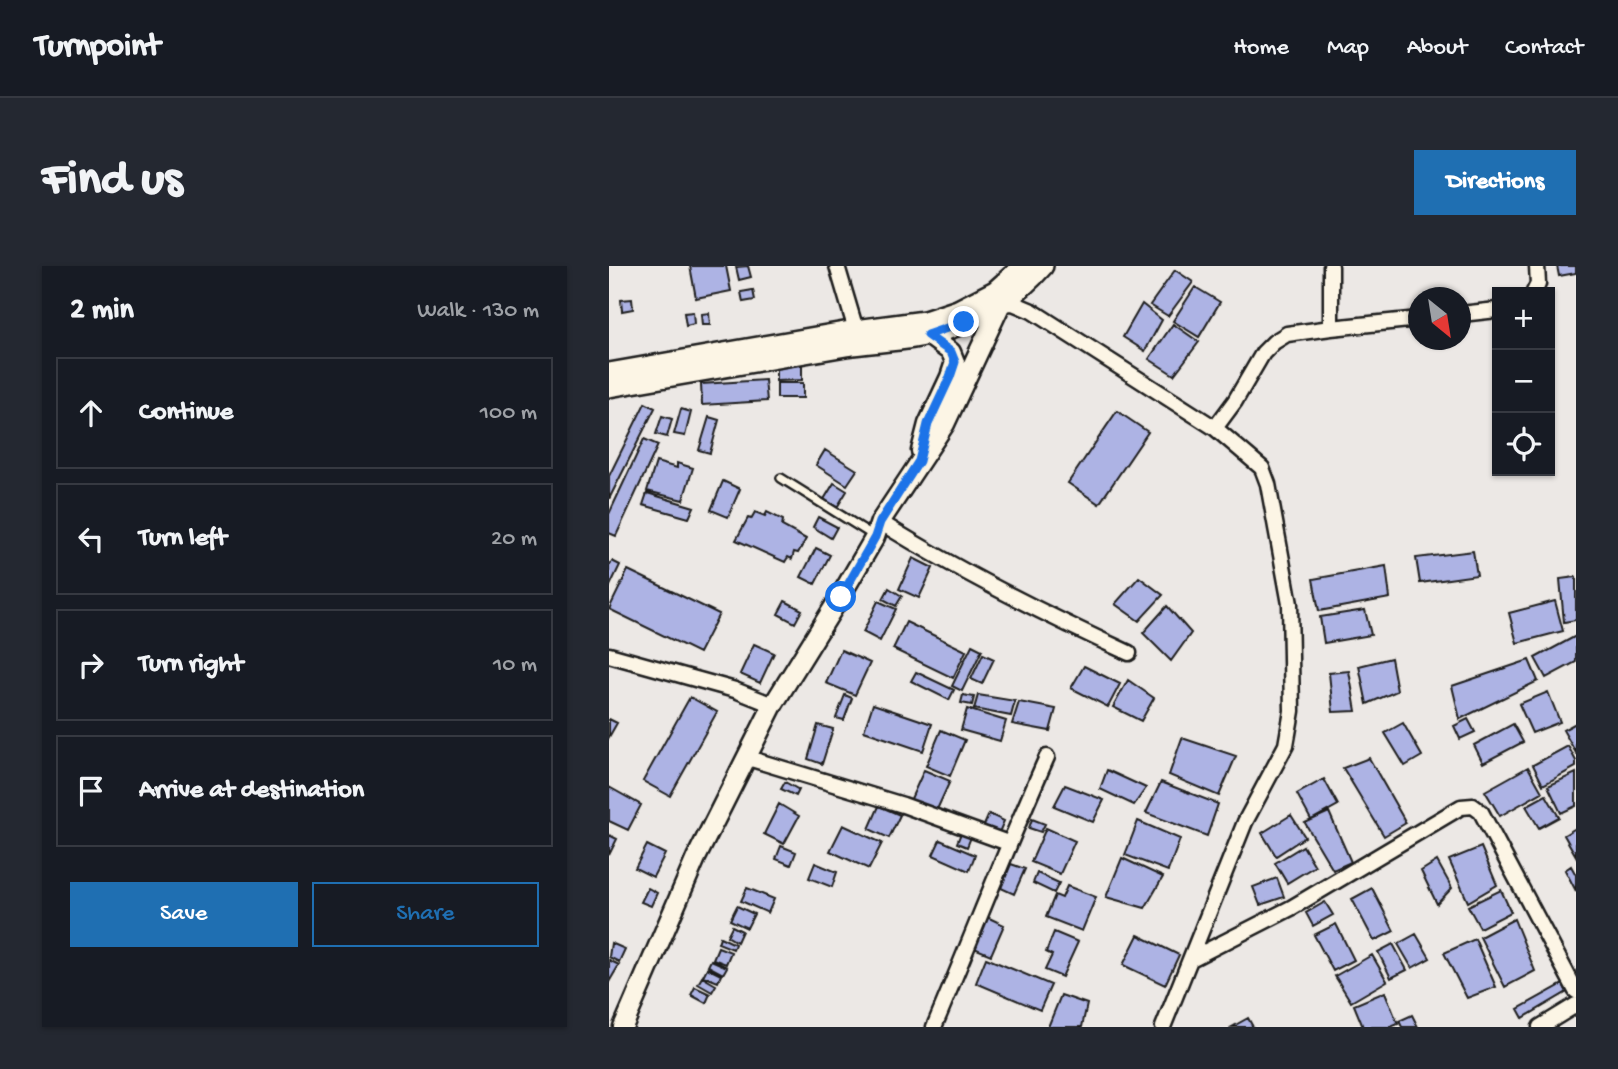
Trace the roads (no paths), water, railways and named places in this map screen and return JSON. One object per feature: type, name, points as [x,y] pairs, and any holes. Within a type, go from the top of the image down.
[{"type":"main road","points":[[609,373],[940,317],[995,291],[1023,266]]},
{"type":"main road","points":[[609,387],[858,344],[927,335],[964,322],[1001,304],[1030,281],[1043,266]]},
{"type":"street","points":[[837,266],[856,330]]},
{"type":"street","points":[[1331,266],[1331,328]]},
{"type":"street","points":[[1536,287],[1537,266]]},
{"type":"street","points":[[623,1027],[696,858],[773,705],[841,597],[877,529],[945,424],[1001,304],[1013,303],[1032,311],[1215,428],[1262,468],[1268,484],[1290,604],[1292,711],[1286,745],[1245,822],[1163,1027]]},
{"type":"street","points":[[1471,313],[1492,311]]},
{"type":"street","points":[[1215,428],[1235,401],[1263,353],[1273,342],[1287,334],[1408,320]]},
{"type":"street","points":[[919,461],[928,424],[955,362],[951,352],[927,335]]},
{"type":"street","points":[[877,529],[927,551],[1013,597],[1129,653]]},
{"type":"street","points":[[609,655],[735,690],[773,705]]},
{"type":"street","points":[[934,1027],[1008,843],[1047,757]]},
{"type":"street","points":[[748,758],[903,804],[1008,843]]},
{"type":"street","points":[[1191,959],[1291,908],[1461,807],[1473,806],[1481,812],[1576,991]]},
{"type":"street","points":[[1541,1027],[1576,1005]]},
{"type":"lane","points":[[781,478],[877,529]]}]
